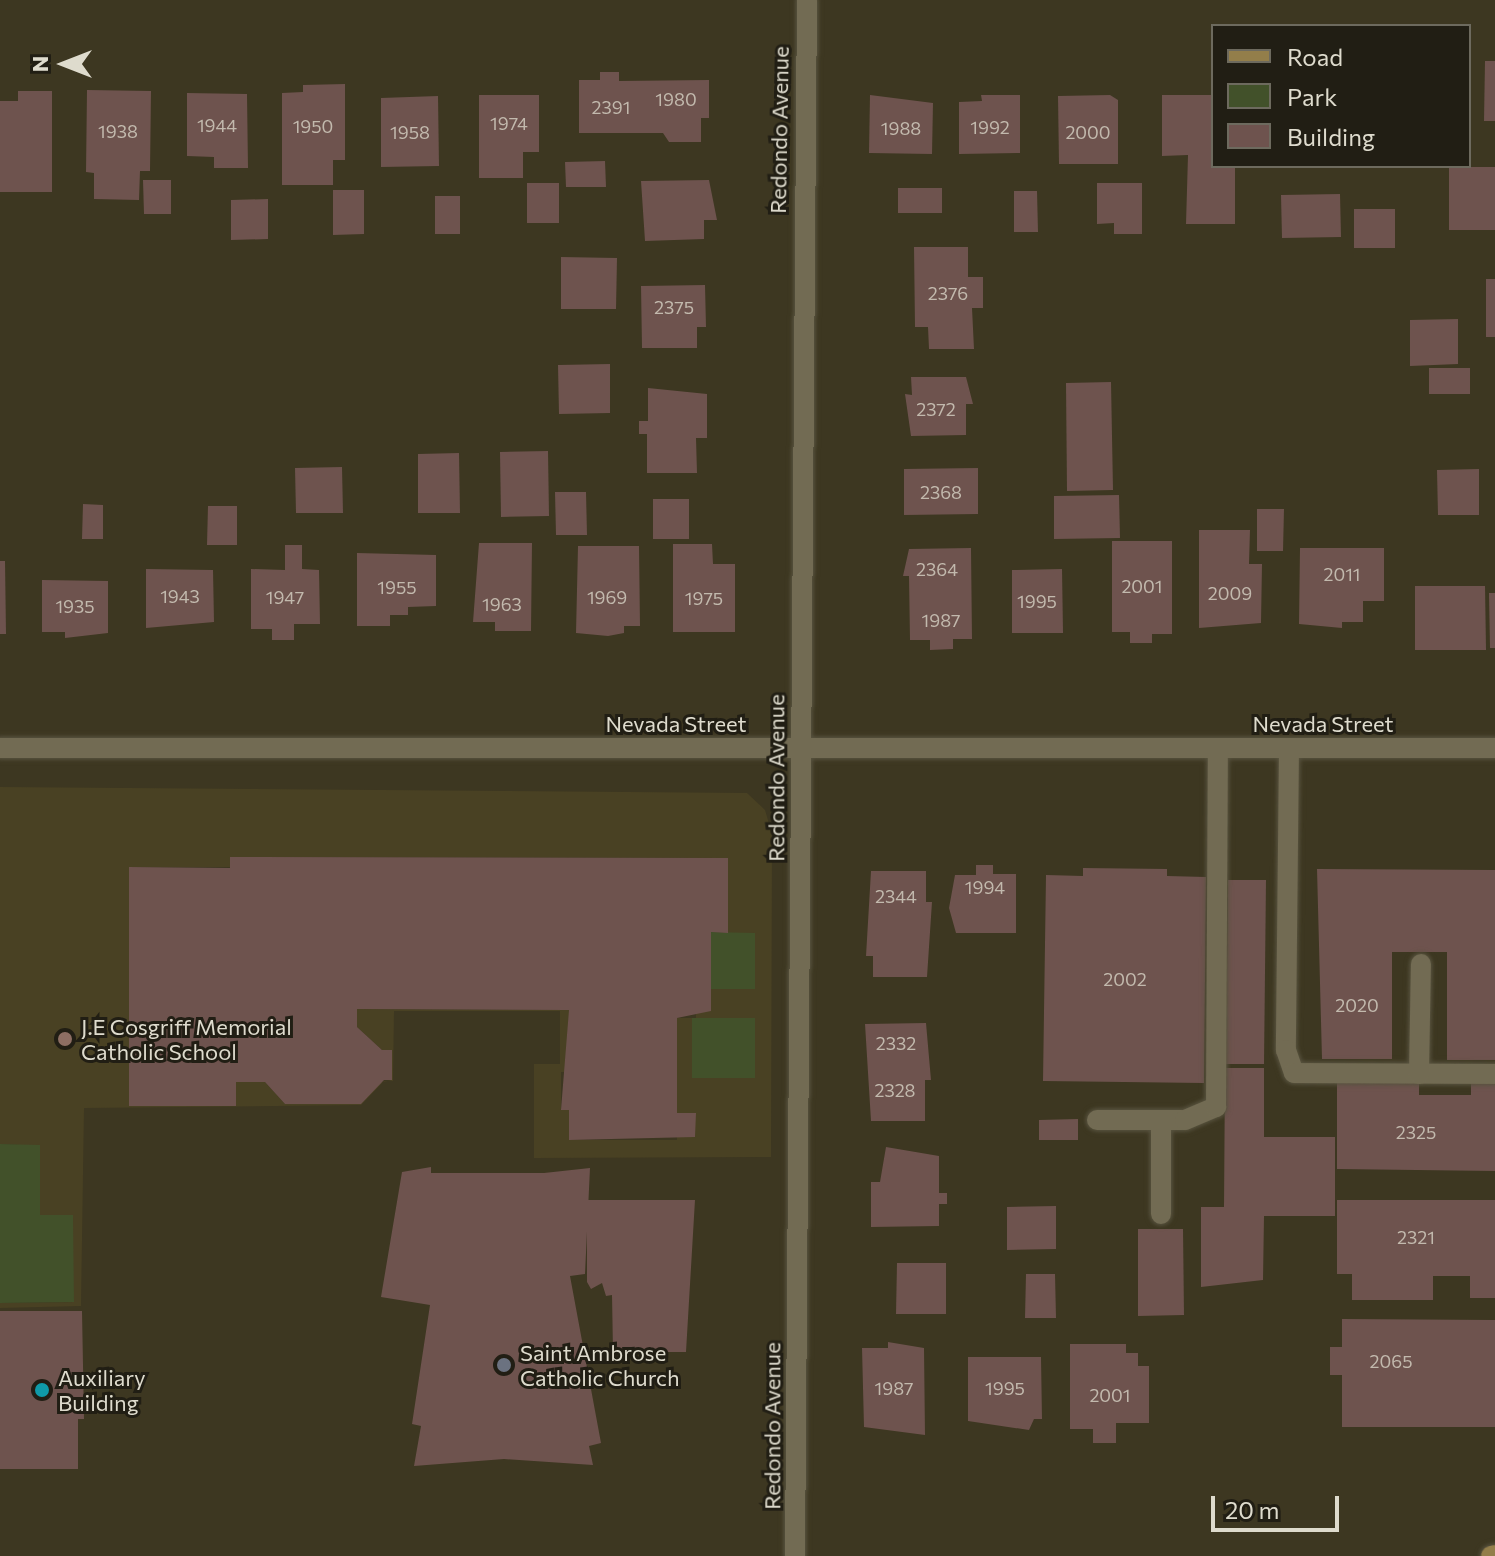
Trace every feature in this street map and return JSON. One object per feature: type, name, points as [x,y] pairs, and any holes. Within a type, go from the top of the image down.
[{"type":"street","name":"Redondo Avenue","points":[[795,1556],[802,56],[807,0]]},
{"type":"street","name":"Nevada Street","points":[[0,748],[1495,748]]},
{"type":"street","points":[[1097,1120],[1185,1120],[1216,1107],[1218,748]]},
{"type":"street","points":[[1289,748],[1286,1050],[1294,1073],[1495,1074]]},
{"type":"street","points":[[1419,1074],[1421,964]]},
{"type":"street","points":[[1161,1120],[1161,1214]]},
{"type":"shaded area","name":"J.E Cosgriff Memorial Catholic School","points":[[0,787],[747,793],[765,810],[772,834],[771,1157],[534,1158],[534,1064],[560,1064],[560,1011],[394,1011],[393,1081],[388,1081],[392,1080],[392,1051],[382,1050],[357,1027],[357,1009],[569,1010],[569,1072],[561,1072],[561,1110],[569,1110],[570,1140],[677,1140],[677,1018],[692,1018],[692,1077],[754,1018],[696,1018],[696,1011],[711,1010],[711,989],[755,989],[755,934],[728,933],[728,858],[231,857],[230,867],[129,867],[130,1106],[236,1106],[236,1082],[265,1082],[285,1104],[383,1082],[361,1105],[84,1108],[81,1306],[0,1308],[0,1303],[74,1302],[40,1215],[40,1146],[0,1144]]},
{"type":"green space","points":[[711,932],[755,933],[755,989],[711,989]]},
{"type":"green space","points":[[692,1018],[755,1018],[755,1078],[692,1078]]},
{"type":"green space","points":[[0,1144],[40,1145],[40,1215],[73,1215],[74,1302],[0,1303]]},
{"type":"building","points":[[1485,61],[1495,61],[1495,121],[1484,121]]},
{"type":"building","points":[[600,72],[619,72],[619,81],[709,80],[709,118],[701,118],[701,142],[669,142],[663,133],[579,133],[579,80],[600,80]]},
{"type":"building","points":[[345,84],[345,160],[333,160],[333,185],[282,185],[282,93],[303,92],[303,85]]},
{"type":"building","points":[[87,90],[151,91],[150,171],[140,171],[139,200],[94,199],[94,173],[86,172]]},
{"type":"building","points":[[18,91],[52,91],[52,192],[0,192],[0,101],[18,101]]},
{"type":"building","points":[[187,93],[247,94],[248,168],[214,168],[214,157],[187,156]]},
{"type":"building","points":[[479,95],[539,95],[539,152],[523,152],[523,178],[479,178]]},
{"type":"building","points":[[870,95],[933,103],[932,154],[869,153]]},
{"type":"building","points":[[981,95],[1020,95],[1020,153],[959,154],[959,102],[982,101]]},
{"type":"building","points":[[1110,95],[1118,100],[1118,164],[1059,164],[1058,96]]},
{"type":"building","points":[[1162,95],[1211,95],[1211,168],[1235,168],[1235,224],[1186,224],[1188,155],[1162,156]]},
{"type":"building","points":[[438,96],[439,166],[381,167],[381,98]]},
{"type":"building","points":[[605,161],[606,187],[566,187],[565,162]]},
{"type":"building","points":[[1495,167],[1495,230],[1449,230],[1449,168]]},
{"type":"building","points":[[143,180],[171,180],[171,214],[144,214]]},
{"type":"building","points":[[709,180],[717,220],[704,220],[704,239],[645,241],[641,181]]},
{"type":"building","points":[[527,183],[559,183],[559,223],[527,223]]},
{"type":"building","points":[[1097,183],[1142,183],[1142,234],[1114,234],[1114,223],[1097,224]]},
{"type":"building","points":[[898,188],[942,188],[942,213],[898,213]]},
{"type":"building","points":[[333,190],[364,190],[364,234],[333,235]]},
{"type":"building","points":[[1014,191],[1037,191],[1038,232],[1014,232]]},
{"type":"building","points":[[1340,194],[1341,237],[1282,238],[1281,195]]},
{"type":"building","points":[[435,196],[460,196],[460,234],[435,234]]},
{"type":"building","points":[[268,199],[268,239],[231,240],[231,200]]},
{"type":"building","points":[[1354,209],[1395,209],[1395,248],[1354,248]]},
{"type":"building","points":[[914,247],[968,247],[968,277],[983,277],[983,308],[972,308],[974,349],[929,349],[928,327],[915,327]]},
{"type":"building","points":[[561,257],[617,258],[616,309],[561,309]]},
{"type":"building","points":[[1486,279],[1495,279],[1495,337],[1486,337]]},
{"type":"building","points":[[705,285],[706,327],[697,327],[697,348],[642,348],[641,286]]},
{"type":"building","points":[[1458,319],[1458,364],[1410,366],[1410,320]]},
{"type":"building","points":[[610,364],[610,413],[559,414],[558,365]]},
{"type":"building","points":[[1429,368],[1470,368],[1470,394],[1429,394]]},
{"type":"building","points":[[911,377],[966,377],[973,404],[966,404],[966,435],[911,436],[905,394],[912,395]]},
{"type":"building","points":[[1111,382],[1113,490],[1067,491],[1066,383]]},
{"type":"building","points":[[648,388],[707,394],[707,438],[696,438],[697,473],[647,473],[647,434],[639,434],[639,421],[648,421]]},
{"type":"building","points":[[548,451],[549,516],[501,517],[500,452]]},
{"type":"building","points":[[459,453],[460,513],[418,513],[418,454]]},
{"type":"building","points":[[342,467],[343,513],[296,513],[295,468]]},
{"type":"building","points":[[978,468],[978,514],[904,515],[904,469]]},
{"type":"building","points":[[1479,469],[1479,515],[1438,515],[1437,470]]},
{"type":"building","points":[[555,492],[586,492],[587,535],[556,535]]},
{"type":"building","points":[[1119,495],[1120,538],[1054,539],[1054,496]]},
{"type":"building","points":[[653,499],[689,499],[689,539],[653,539]]},
{"type":"building","points":[[83,504],[103,505],[103,539],[82,539]]},
{"type":"building","points":[[208,506],[237,506],[237,545],[207,545]]},
{"type":"building","points":[[1257,509],[1284,509],[1283,551],[1257,551]]},
{"type":"building","points":[[1199,530],[1250,530],[1249,564],[1262,564],[1261,623],[1199,628]]},
{"type":"building","points":[[1112,541],[1172,541],[1172,634],[1152,634],[1152,643],[1130,643],[1130,632],[1112,632]]},
{"type":"building","points":[[479,543],[532,543],[531,631],[495,631],[495,622],[473,622]]},
{"type":"building","points":[[673,544],[712,544],[713,564],[735,564],[735,632],[673,632]]},
{"type":"building","points":[[285,545],[302,545],[302,569],[319,570],[320,624],[294,624],[294,640],[272,640],[272,629],[251,629],[251,569],[285,570]]},
{"type":"building","points":[[578,546],[639,546],[640,626],[624,626],[624,633],[608,636],[576,633]]},
{"type":"building","points":[[971,548],[972,639],[953,639],[953,649],[930,650],[930,640],[910,640],[909,576],[903,576],[909,549]]},
{"type":"building","points":[[1300,548],[1384,548],[1384,601],[1363,601],[1363,622],[1342,622],[1342,628],[1299,624]]},
{"type":"building","points":[[357,553],[436,555],[436,606],[408,607],[408,615],[390,615],[390,626],[357,626]]},
{"type":"building","points":[[0,561],[5,561],[6,634],[0,634]]},
{"type":"building","points":[[146,569],[213,570],[214,622],[146,628]]},
{"type":"building","points":[[1062,569],[1063,633],[1012,633],[1012,570]]},
{"type":"building","points":[[42,580],[108,581],[108,633],[65,638],[65,632],[42,632]]},
{"type":"building","points":[[1415,586],[1485,586],[1486,650],[1415,650]]},
{"type":"building","points":[[1489,593],[1495,593],[1495,648],[1490,648]]},
{"type":"building","points":[[230,857],[728,858],[728,933],[711,932],[711,1011],[677,1018],[677,1113],[696,1113],[695,1137],[569,1140],[569,1110],[561,1110],[569,1010],[357,1009],[357,1027],[382,1050],[392,1050],[392,1080],[384,1080],[361,1104],[285,1104],[265,1082],[236,1082],[236,1106],[129,1106],[129,867],[230,868]]},
{"type":"building","points":[[976,865],[993,865],[993,874],[1016,874],[1016,933],[956,933],[949,908],[955,875],[976,875]]},
{"type":"building","points":[[1083,868],[1167,869],[1167,876],[1206,877],[1204,1083],[1043,1081],[1046,875],[1083,876]]},
{"type":"building","points":[[1317,869],[1495,870],[1495,1060],[1447,1060],[1447,952],[1392,952],[1392,1059],[1322,1059]]},
{"type":"building","points":[[871,871],[926,871],[926,902],[932,902],[927,977],[873,977],[873,956],[866,956]]},
{"type":"building","points":[[1228,880],[1266,880],[1264,1064],[1226,1064]]},
{"type":"building","points":[[926,1023],[931,1080],[925,1080],[925,1121],[871,1121],[865,1024]]},
{"type":"building","points":[[1225,1068],[1264,1068],[1264,1137],[1335,1137],[1335,1216],[1264,1216],[1263,1280],[1201,1287],[1201,1207],[1224,1207]]},
{"type":"building","points":[[1337,1079],[1419,1079],[1419,1095],[1471,1095],[1471,1080],[1495,1080],[1495,1171],[1337,1169]]},
{"type":"building","points":[[1078,1119],[1078,1140],[1039,1140],[1039,1120]]},
{"type":"building","points":[[886,1147],[939,1156],[939,1193],[947,1193],[947,1204],[939,1204],[939,1226],[871,1227],[871,1182],[880,1182]]},
{"type":"building","name":"Saint Ambrose Catholic Church","points":[[431,1167],[431,1173],[544,1173],[590,1168],[585,1274],[570,1276],[601,1443],[589,1446],[593,1465],[504,1459],[414,1466],[421,1426],[412,1424],[430,1305],[381,1297],[402,1172]]},
{"type":"building","points":[[587,1200],[695,1200],[686,1352],[613,1352],[612,1295],[606,1296],[602,1283],[591,1289],[587,1282]]},
{"type":"building","points":[[1337,1200],[1495,1200],[1495,1298],[1470,1298],[1470,1276],[1433,1276],[1433,1300],[1352,1300],[1352,1274],[1337,1274]]},
{"type":"building","points":[[1056,1206],[1056,1249],[1007,1250],[1007,1207]]},
{"type":"building","points":[[1138,1229],[1183,1229],[1184,1315],[1138,1316]]},
{"type":"building","points":[[897,1263],[946,1263],[946,1314],[896,1314]]},
{"type":"building","points":[[1026,1274],[1055,1274],[1056,1318],[1025,1318]]},
{"type":"building","name":"Auxiliary Building","points":[[0,1311],[82,1311],[84,1419],[78,1419],[78,1469],[0,1469]]},
{"type":"building","points":[[1342,1319],[1495,1320],[1495,1427],[1342,1427],[1342,1375],[1330,1375],[1330,1347],[1342,1347]]},
{"type":"building","points":[[888,1342],[924,1348],[925,1435],[864,1427],[862,1348],[888,1348]]},
{"type":"building","points":[[1070,1344],[1126,1344],[1126,1353],[1138,1353],[1138,1366],[1149,1366],[1149,1423],[1116,1423],[1116,1443],[1093,1443],[1093,1429],[1070,1429]]},
{"type":"building","points":[[968,1357],[1041,1357],[1042,1419],[1034,1419],[1029,1430],[968,1421]]},
{"type":"place","name":"J.E Cosgriff Memorial Catholic School","points":[[65,1039]]},
{"type":"place","name":"Saint Ambrose Catholic Church","points":[[504,1365]]},
{"type":"place","name":"Auxiliary Building","points":[[42,1390]]}]
